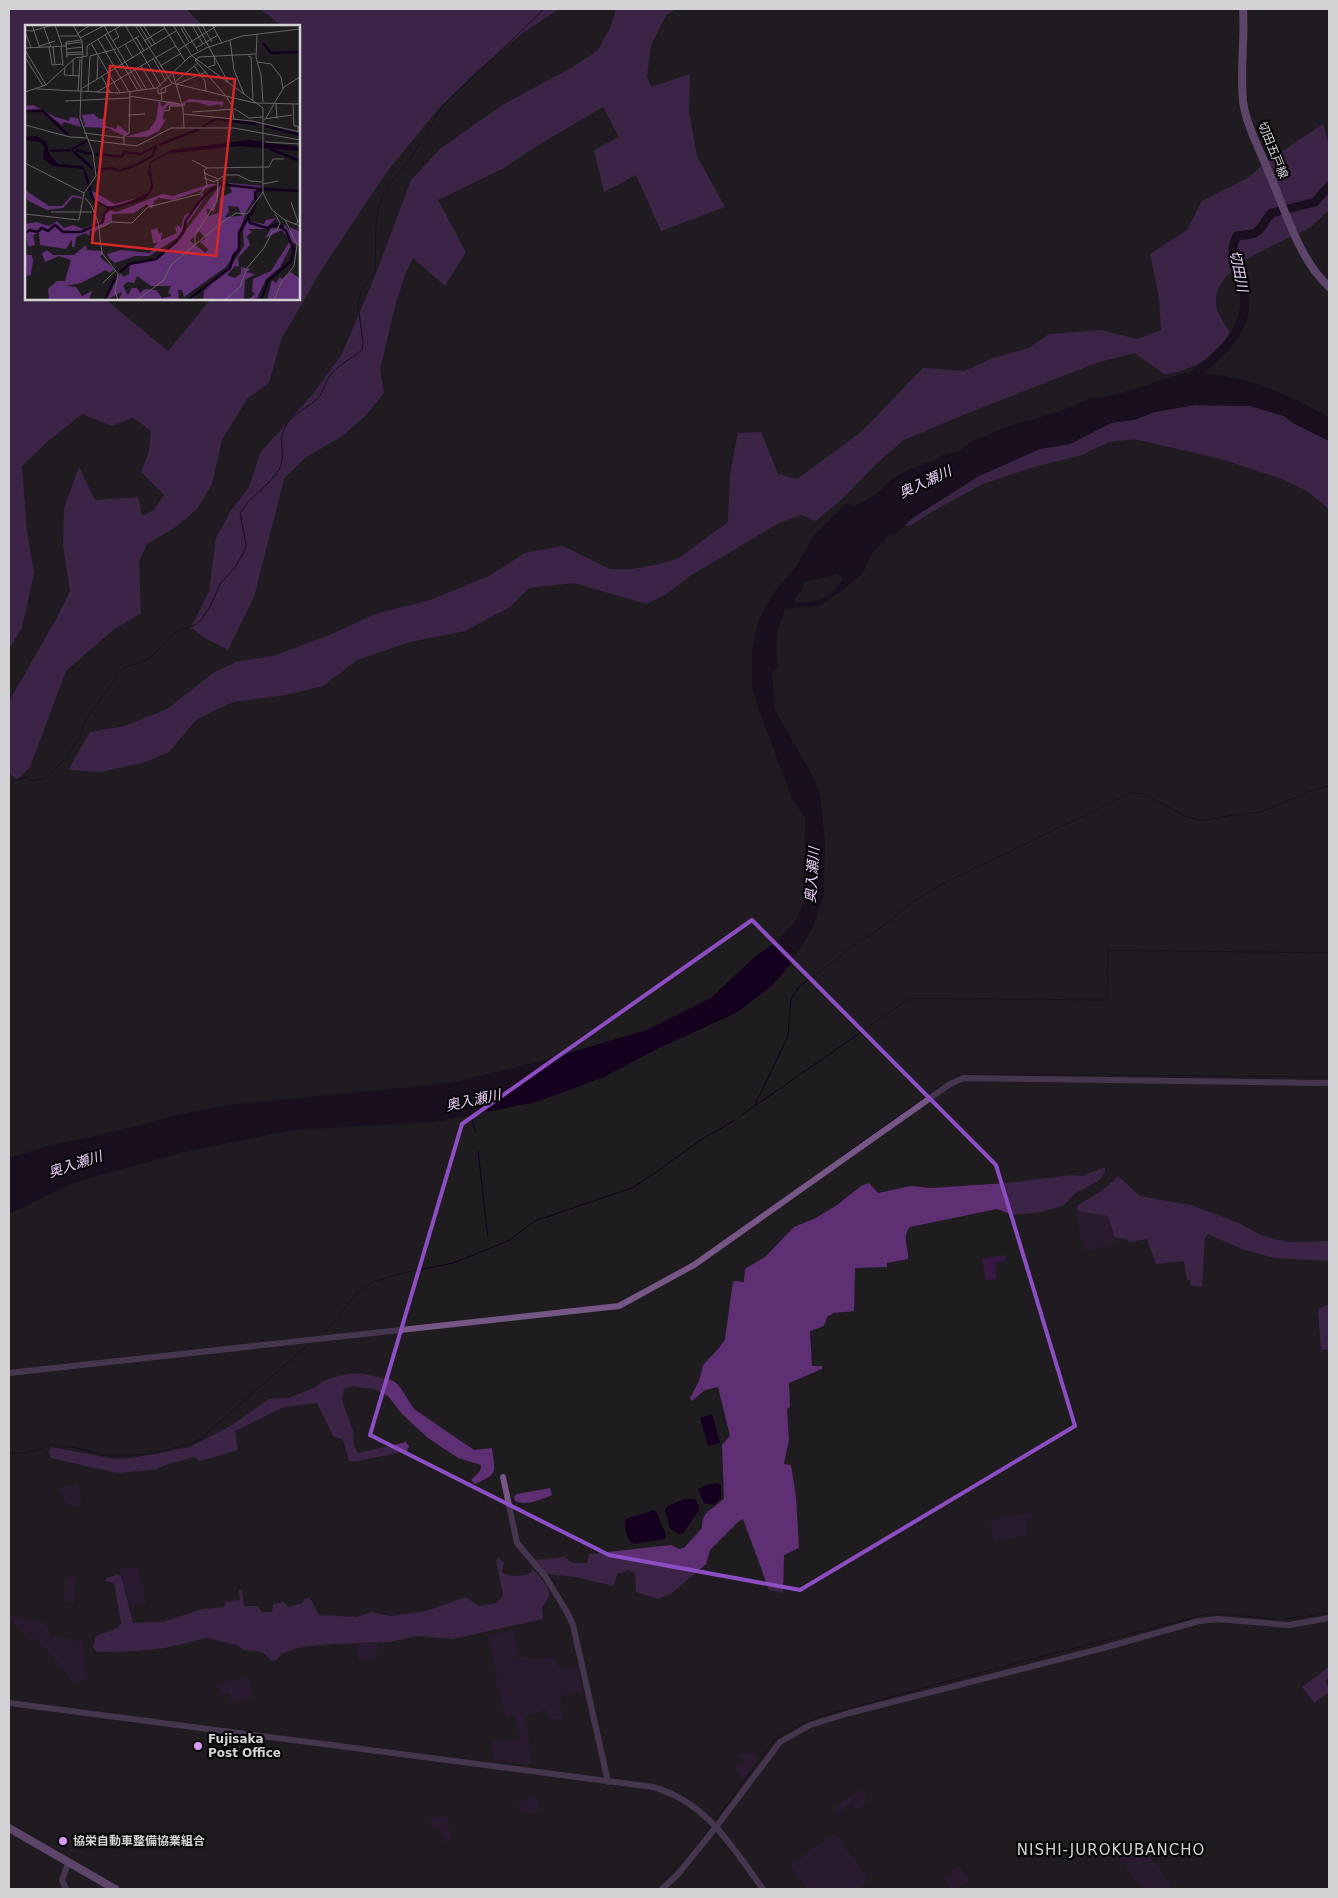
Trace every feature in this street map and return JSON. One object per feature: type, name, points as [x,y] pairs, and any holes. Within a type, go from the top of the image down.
[{"type":"main road","name":"切田五戸線","points":[[1242,9],[1244,103],[1250,125],[1296,236],[1312,266],[1329,287]]},
{"type":"main road","points":[[9,1828],[115,1889]]},
{"type":"street","points":[[9,1373],[619,1306],[694,1265],[950,1084],[963,1078],[1329,1083]]},
{"type":"street","points":[[503,1476],[517,1543],[544,1576],[573,1625],[608,1782]]},
{"type":"street","points":[[662,1889],[678,1874],[716,1827],[780,1742],[799,1730],[821,1721],[1199,1621],[1218,1619],[1289,1625],[1329,1618]]},
{"type":"street","points":[[9,1703],[653,1787],[675,1795],[700,1811],[716,1827],[763,1889]]},
{"type":"street","points":[[66,1889],[62,1880],[68,1862]]},
{"type":"highlighted area","points":[[752,920],[996,1165],[1075,1426],[800,1590],[609,1555],[370,1435],[462,1124]]},
{"type":"shaded area","points":[[9,9],[186,9],[202,25],[25,25],[25,300],[106,300],[168,351],[210,300],[300,300],[300,25],[281,25],[260,9],[559,9],[520,35],[477,71],[439,108],[390,168],[319,274],[281,340],[269,383],[247,399],[222,440],[212,484],[197,509],[176,527],[147,544],[139,562],[141,613],[113,630],[66,671],[30,767],[17,780],[9,773],[9,705],[11,698],[70,591],[63,545],[64,508],[79,467],[95,500],[138,497],[142,516],[154,510],[164,495],[141,472],[149,451],[151,431],[133,418],[112,426],[82,414],[47,442],[22,466],[27,532],[34,573],[22,628],[9,649]]},
{"type":"shaded area","points":[[616,9],[677,9],[666,15],[651,45],[647,76],[651,87],[690,74],[689,112],[697,156],[725,207],[661,231],[636,175],[604,192],[594,150],[619,137],[603,107],[502,169],[438,200],[466,252],[445,286],[413,258],[405,275],[395,306],[380,370],[384,393],[367,414],[343,436],[306,457],[284,479],[254,597],[228,650],[205,638],[191,628],[209,591],[216,538],[230,512],[249,487],[260,453],[312,395],[341,356],[375,276],[411,180],[441,148],[504,104],[573,67],[598,50],[610,28]]},
{"type":"shaded area","points":[[1323,124],[1329,145],[1329,210],[1309,228],[1266,248],[1237,266],[1225,278],[1218,290],[1216,305],[1232,336],[1202,362],[1174,373],[1164,374],[1135,353],[1099,362],[904,440],[816,521],[801,515],[779,523],[690,576],[665,595],[646,604],[574,583],[529,588],[510,607],[465,631],[410,642],[357,660],[323,686],[285,695],[233,702],[197,719],[169,752],[146,762],[101,772],[68,770],[90,732],[125,726],[167,709],[213,673],[236,662],[273,656],[332,634],[375,614],[430,600],[489,576],[525,553],[563,546],[610,569],[632,569],[679,558],[728,522],[730,475],[738,433],[761,432],[778,474],[797,479],[861,432],[923,368],[965,371],[990,359],[1029,348],[1049,334],[1101,330],[1137,339],[1161,330],[1159,298],[1150,254],[1187,230],[1202,201],[1249,177],[1266,162]]},
{"type":"shaded area","points":[[1195,405],[1250,406],[1284,416],[1293,423],[1329,441],[1329,509],[1307,491],[1282,479],[1221,459],[1134,439],[1109,442],[1082,455],[1034,467],[983,484],[933,511],[910,526],[905,525],[979,476],[1040,449],[1070,444],[1111,423],[1134,420],[1155,412]]},
{"type":"shaded area","points":[[1105,1167],[1105,1172],[1100,1180],[1074,1194],[1063,1206],[1041,1212],[1013,1215],[997,1209],[910,1227],[906,1235],[908,1259],[887,1263],[887,1267],[855,1268],[854,1311],[834,1313],[827,1317],[824,1326],[810,1331],[812,1366],[822,1366],[822,1369],[789,1383],[790,1407],[787,1409],[789,1440],[784,1464],[791,1465],[796,1497],[799,1548],[784,1555],[783,1593],[769,1590],[743,1519],[710,1550],[706,1564],[671,1594],[658,1599],[636,1592],[635,1573],[629,1570],[617,1574],[614,1586],[575,1577],[547,1574],[535,1560],[565,1557],[572,1563],[587,1563],[589,1554],[671,1545],[679,1549],[684,1548],[702,1528],[702,1522],[706,1514],[724,1498],[722,1445],[730,1436],[718,1387],[705,1390],[692,1401],[690,1398],[699,1381],[703,1365],[725,1339],[733,1281],[744,1282],[745,1269],[765,1257],[794,1227],[816,1218],[837,1205],[861,1186],[869,1183],[878,1193],[911,1186],[931,1188],[1007,1183],[1071,1175],[1082,1176]]},
{"type":"shaded area","points":[[1118,1176],[1140,1196],[1191,1205],[1237,1222],[1270,1238],[1288,1242],[1329,1241],[1329,1261],[1274,1258],[1242,1249],[1208,1234],[1205,1238],[1202,1287],[1191,1286],[1190,1280],[1187,1280],[1184,1261],[1156,1264],[1147,1239],[1129,1242],[1126,1239],[1115,1238],[1108,1216],[1077,1211],[1078,1205],[1103,1190]]},
{"type":"shaded area","points":[[1077,1211],[1108,1216],[1116,1244],[1085,1251],[1076,1214]]},
{"type":"shaded area","points":[[1005,1255],[1006,1261],[995,1263],[997,1279],[986,1280],[982,1259]]},
{"type":"shaded area","points":[[1329,1304],[1329,1349],[1321,1350],[1318,1309]]},
{"type":"shaded area","points":[[358,1373],[395,1382],[414,1409],[474,1450],[492,1448],[494,1471],[492,1474],[475,1484],[471,1480],[480,1471],[481,1465],[458,1458],[428,1438],[402,1414],[388,1396],[374,1389],[351,1386],[344,1389],[342,1400],[353,1431],[354,1446],[358,1453],[406,1442],[409,1446],[407,1451],[349,1461],[343,1440],[333,1436],[317,1403],[284,1407],[235,1431],[238,1450],[200,1461],[194,1457],[168,1464],[155,1470],[117,1473],[51,1458],[49,1451],[51,1447],[115,1459],[132,1458],[190,1447],[232,1425],[269,1399],[288,1398],[316,1387],[323,1381],[341,1375]]},
{"type":"shaded area","points":[[78,1485],[82,1506],[66,1505],[60,1488]]},
{"type":"shaded area","points":[[550,1488],[552,1495],[543,1499],[529,1503],[515,1501],[514,1497],[517,1494]]},
{"type":"shaded area","points":[[1031,1513],[1032,1518],[1026,1520],[1027,1535],[993,1541],[990,1520]]},
{"type":"shaded area","points":[[499,1558],[504,1562],[502,1572],[505,1574],[512,1576],[529,1574],[532,1570],[544,1582],[549,1594],[542,1607],[543,1619],[453,1639],[418,1636],[389,1642],[301,1647],[281,1654],[277,1660],[272,1661],[262,1652],[244,1650],[237,1645],[207,1638],[165,1648],[138,1651],[97,1652],[93,1647],[96,1636],[117,1628],[121,1623],[114,1583],[105,1581],[107,1578],[115,1575],[120,1575],[122,1580],[133,1623],[163,1622],[203,1609],[224,1607],[225,1602],[240,1600],[239,1590],[242,1590],[244,1606],[257,1606],[262,1612],[272,1612],[273,1604],[284,1602],[288,1607],[303,1603],[304,1599],[310,1598],[319,1615],[357,1617],[372,1612],[390,1616],[426,1611],[466,1597],[479,1606],[497,1603],[503,1595],[496,1560]]},
{"type":"shaded area","points":[[138,1567],[146,1604],[128,1604],[120,1575],[121,1569]]},
{"type":"shaded area","points":[[76,1576],[74,1603],[63,1601],[66,1577]]},
{"type":"shaded area","points":[[9,1615],[45,1623],[51,1636],[82,1641],[87,1679],[74,1683],[38,1639],[32,1641],[9,1618]]},
{"type":"shaded area","points":[[514,1630],[519,1658],[556,1658],[560,1671],[579,1666],[582,1692],[560,1697],[563,1718],[550,1720],[546,1710],[525,1715],[532,1764],[494,1761],[491,1742],[520,1739],[514,1714],[506,1718],[502,1707],[488,1635]]},
{"type":"shaded area","points":[[377,1643],[378,1658],[358,1660],[355,1644]]},
{"type":"shaded area","points":[[1329,1667],[1329,1678],[1325,1681],[1329,1692],[1314,1703],[1302,1687]]},
{"type":"shaded area","points":[[249,1677],[253,1699],[231,1703],[229,1693],[221,1695],[217,1683]]},
{"type":"shaded area","points":[[743,1752],[745,1756],[752,1752],[757,1761],[742,1781],[735,1766],[743,1762],[739,1755]]},
{"type":"shaded area","points":[[860,1789],[868,1800],[857,1809],[851,1804],[838,1813],[834,1808]]},
{"type":"shaded area","points":[[536,1796],[540,1811],[529,1814],[527,1811],[521,1813],[517,1802]]},
{"type":"shaded area","points":[[447,1816],[452,1840],[445,1842],[440,1828],[433,1830],[429,1819]]},
{"type":"shaded area","points":[[835,1833],[869,1880],[857,1889],[807,1889],[790,1866]]},
{"type":"shaded area","points":[[1136,1842],[1139,1842],[1174,1889],[1142,1889],[1117,1856]]},
{"type":"shaded area","points":[[959,1866],[969,1880],[957,1889],[948,1889],[949,1886],[943,1878]]},
{"type":"water","name":"奥入瀬川","points":[[1185,373],[1209,374],[1240,379],[1286,395],[1329,417],[1329,441],[1293,423],[1284,416],[1250,406],[1195,405],[1155,412],[1134,420],[1111,423],[1070,444],[1040,449],[979,476],[912,518],[897,533],[887,536],[872,554],[862,574],[833,597],[817,606],[786,609],[780,622],[777,637],[778,666],[772,673],[775,710],[815,780],[820,796],[825,840],[824,894],[813,927],[791,963],[773,985],[736,1013],[657,1049],[604,1077],[536,1102],[435,1122],[293,1130],[184,1152],[76,1182],[9,1214],[9,1158],[45,1147],[134,1127],[180,1114],[229,1105],[450,1083],[541,1061],[647,1030],[711,998],[756,956],[788,930],[797,919],[804,901],[805,818],[792,798],[758,708],[752,685],[752,652],[758,621],[775,591],[796,566],[815,534],[845,504],[855,506],[876,494],[893,478],[912,468],[938,459],[943,455],[960,451],[970,442],[1020,422],[1071,407],[1093,397],[1099,398]],"holes":[[[837,574],[843,578],[836,589],[824,598],[802,603],[795,602],[795,598],[802,590],[804,582]]]},
{"type":"water","points":[[712,1414],[716,1428],[706,1431],[716,1429],[720,1443],[708,1446],[700,1418]]},
{"type":"water","points":[[718,1483],[721,1486],[721,1498],[714,1505],[704,1503],[698,1489]]},
{"type":"water","points":[[684,1499],[695,1499],[699,1506],[698,1512],[683,1533],[679,1534],[670,1529],[665,1509]]},
{"type":"water","points":[[654,1510],[666,1535],[665,1539],[634,1544],[627,1536],[625,1519]]},
{"type":"waterway","points":[[9,784],[17,779],[26,778],[33,781],[47,778],[64,760],[80,737],[89,715],[123,668],[149,659],[175,632],[195,625],[201,620],[211,605],[220,584],[236,566],[245,550],[246,544],[240,513],[279,470],[282,461],[282,437],[286,426],[293,417],[318,398],[329,377],[336,369],[362,350],[363,343],[358,304],[362,289],[375,272],[378,209],[388,186],[411,158],[442,107],[544,9]]},
{"type":"waterway","name":"切田川","points":[[1187,381],[1225,348],[1233,338],[1243,316],[1245,303],[1243,285],[1233,252],[1233,245],[1237,236],[1255,233],[1272,213],[1315,202],[1329,186]]},
{"type":"waterway","points":[[755,1105],[788,1036],[791,999],[800,986],[858,941],[870,936],[913,902],[940,885],[1131,793],[1144,794],[1187,817],[1203,821],[1261,812],[1311,791],[1329,786]]},
{"type":"waterway","points":[[1107,1000],[1108,950],[1329,953]]},
{"type":"waterway","points":[[739,1117],[910,998],[1102,1000]]},
{"type":"waterway","points":[[841,1157],[960,1075],[1097,1075]]},
{"type":"waterway","points":[[1110,1075],[1329,1077]]},
{"type":"waterway","name":"奥入瀬川","points":[[471,1115],[476,1133]]},
{"type":"waterway","points":[[321,1333],[333,1323],[356,1294],[372,1282],[407,1272],[453,1263],[508,1241],[535,1221],[632,1188],[699,1141],[735,1120]]},
{"type":"waterway","points":[[478,1151],[488,1238]]},
{"type":"waterway","points":[[9,1453],[27,1453],[51,1445],[72,1447],[108,1456],[129,1456],[156,1453],[192,1443],[200,1439],[309,1344]]},
{"type":"waterway","points":[[1286,1619],[1329,1613]]},
{"type":"waterway","points":[[716,1819],[775,1739],[803,1723],[822,1716],[963,1677],[1208,1614],[1276,1619]]},
{"type":"waterway","points":[[654,1889],[687,1857],[710,1828]]},
{"type":"place","name":"Fujisaka Post Office","points":[[198,1746]]},
{"type":"place","name":"協栄自動車整備協業組合","points":[[63,1841]]},
{"type":"district","name":"NISHI-JUROKUBANCHO","points":[[1111,1850]]}]
